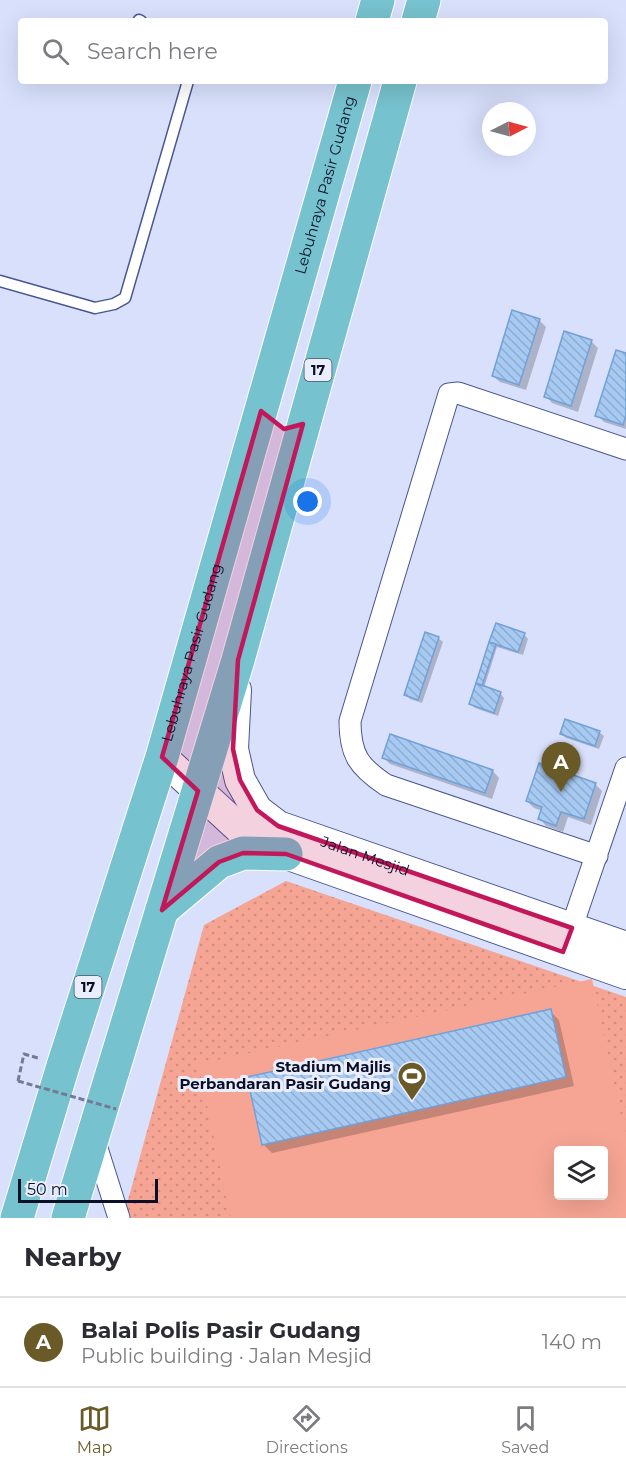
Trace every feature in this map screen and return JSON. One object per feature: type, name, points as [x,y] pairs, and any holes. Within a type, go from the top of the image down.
[{"type":"main road","points":[[373,18],[378,0]]},
{"type":"main road","points":[[419,18],[424,0]]},
{"type":"main road","name":"Lebuhraya Pasir Gudang","points":[[17,1218],[162,757],[354,84]]},
{"type":"main road","name":"17","points":[[68,1218],[238,660],[399,84]]},
{"type":"main road","points":[[261,411],[274,426],[284,429],[303,424]]},
{"type":"main road","name":"Jalan Mesjid","points":[[238,660],[233,749],[240,780],[257,810],[278,826],[567,940],[626,974]]},
{"type":"main road","name":"Jalan Mesjid","points":[[162,757],[253,841],[286,854],[567,940],[626,947]]},
{"type":"main road","points":[[162,910],[219,862],[243,853],[286,854]]},
{"type":"street","points":[[597,856],[386,785],[371,775],[354,754],[350,741],[350,722],[449,394],[458,393],[626,449]]},
{"type":"street","points":[[567,940],[626,768]]},
{"type":"street","points":[[93,1135],[119,1218]]},
{"type":"lane","points":[[0,280],[94,308],[114,304],[125,298],[187,84]]},
{"type":"path","points":[[24,1054],[18,1081],[116,1109]]},
{"type":"highlighted area","points":[[261,411],[284,429],[303,424],[238,660],[233,749],[240,780],[257,810],[278,826],[572,928],[563,952],[286,854],[243,853],[219,862],[162,910],[198,791],[162,757]]},
{"type":"shaded area","points":[[286,881],[626,997],[626,1218],[123,1218],[204,925]]},
{"type":"shaded area","name":"Stadium Majlis Perbandaran Pasir Gudang","points":[[592,979],[626,1139],[626,1218],[231,1218],[198,1064]]},
{"type":"building","points":[[512,310],[540,319],[519,385],[492,376]]},
{"type":"building","points":[[564,331],[592,340],[571,406],[544,397]]},
{"type":"building","points":[[616,350],[626,353],[626,415],[623,425],[595,416]]},
{"type":"building","points":[[496,623],[525,633],[518,652],[489,642]]},
{"type":"building","points":[[425,632],[439,637],[418,700],[404,695]]},
{"type":"building","points":[[489,642],[496,644],[482,686],[476,683]]},
{"type":"building","points":[[476,683],[501,692],[494,713],[469,704]]},
{"type":"building","points":[[565,719],[600,731],[595,746],[560,734]]},
{"type":"building","points":[[390,734],[493,770],[485,793],[382,758]]},
{"type":"building","points":[[539,763],[596,783],[584,819],[561,812],[556,826],[538,819],[542,807],[526,801]]},
{"type":"building","points":[[551,1009],[566,1077],[262,1145],[247,1077]]},
{"type":"place","name":"Balai Polis Pasir Gudang","points":[[561,792]]},
{"type":"place","name":"Stadium Majlis Perbandaran Pasir Gudang","points":[[412,1102]]}]
